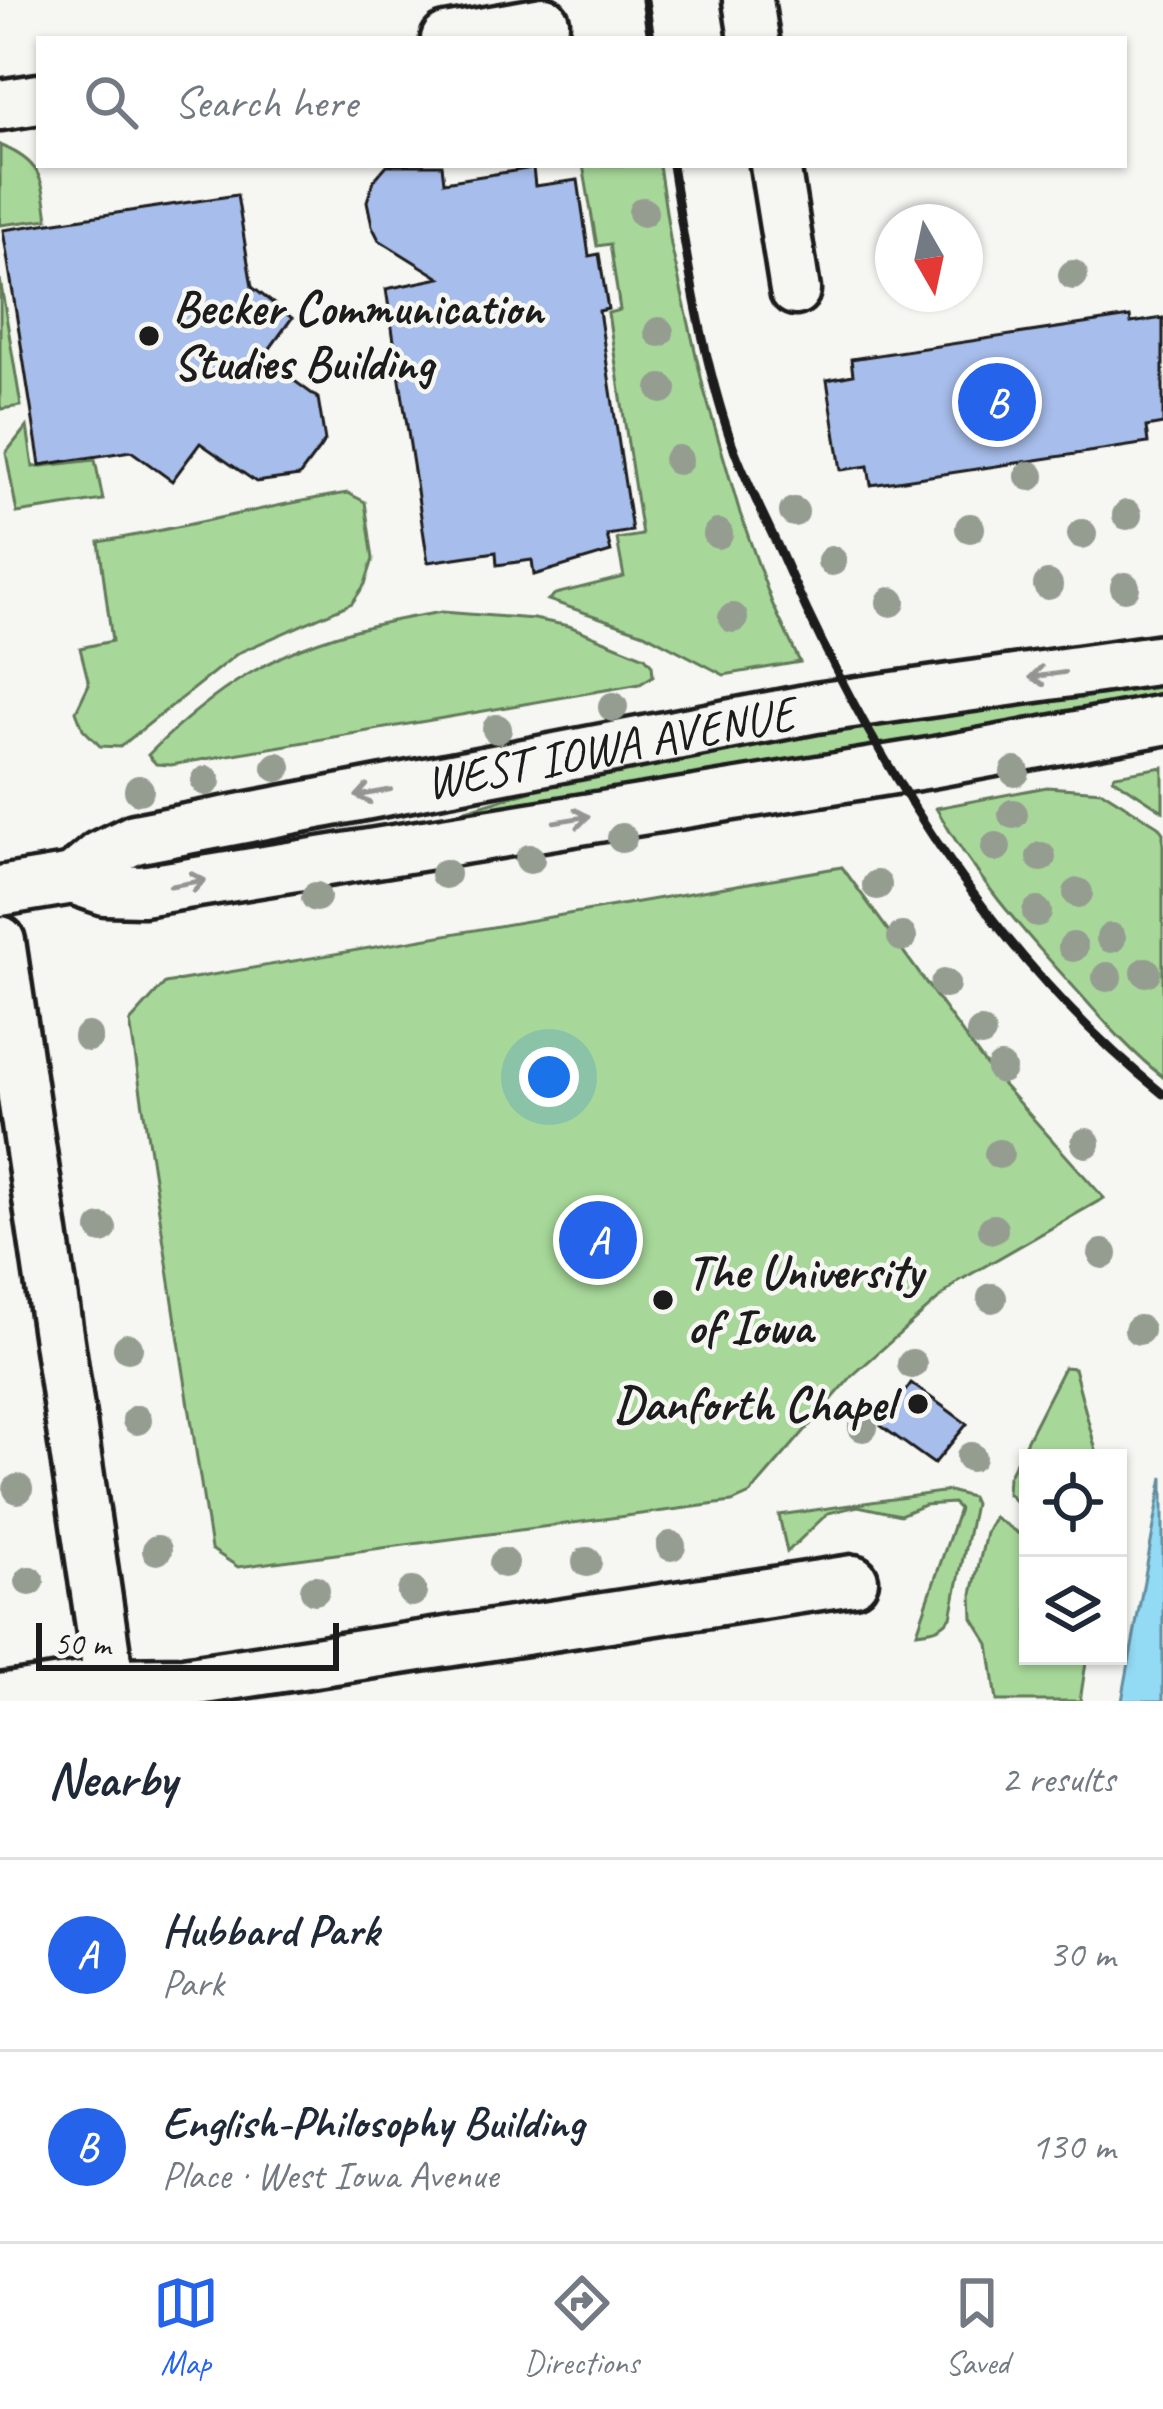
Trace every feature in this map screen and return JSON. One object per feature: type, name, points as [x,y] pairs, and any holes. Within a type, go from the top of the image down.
[{"type":"street","points":[[748,0],[754,36]]},
{"type":"street","points":[[463,36],[544,22]]},
{"type":"street","points":[[0,105],[36,99]]},
{"type":"street","points":[[775,168],[795,290]]},
{"type":"street","name":"WEST IOWA AVENUE","points":[[73,879],[100,856],[135,838],[816,708],[1163,659]]},
{"type":"street","name":"WEST IOWA AVENUE","points":[[0,890],[73,879],[105,890],[142,891],[930,763],[1163,720]]},
{"type":"street","points":[[0,941],[111,1692]]},
{"type":"street","points":[[0,1699],[184,1682],[853,1580]]},
{"type":"green space","points":[[0,145],[32,165],[44,192],[48,219],[0,225]]},
{"type":"green space","points":[[584,168],[659,168],[671,245],[704,390],[740,513],[772,603],[800,662],[724,675],[644,633],[548,600],[555,594],[624,577],[617,539],[642,535],[608,313],[620,310],[610,244],[597,246]]},
{"type":"green space","points":[[0,279],[21,406],[1,409],[0,405]]},
{"type":"green space","points":[[27,426],[33,467],[95,460],[103,500],[17,513],[6,453]]},
{"type":"green space","points":[[348,493],[365,502],[373,559],[352,603],[238,653],[120,747],[100,746],[83,729],[76,711],[89,684],[80,648],[112,641],[99,542]]},
{"type":"green space","points":[[442,612],[569,626],[645,657],[653,676],[640,684],[171,765],[156,764],[148,755],[215,696],[282,656],[356,630]]},
{"type":"green space","points":[[1162,679],[1163,697],[1095,716],[450,819],[452,814],[638,759]]},
{"type":"green space","points":[[1163,767],[1163,811],[1113,778],[1115,775]]},
{"type":"green space","points":[[1047,787],[1102,791],[1163,833],[1163,1077],[1115,1033],[1016,922],[936,808]]},
{"type":"green space","name":"The University of Iowa","points":[[842,867],[987,1067],[1104,1198],[959,1281],[852,1376],[750,1494],[732,1502],[238,1567],[211,1549],[130,1022],[165,983]]},
{"type":"green space","points":[[1064,1367],[1074,1368],[1096,1449],[1022,1449]]},
{"type":"green space","points":[[1019,1455],[1019,1505],[1007,1493],[1008,1477]]},
{"type":"green space","points":[[949,1491],[971,1497],[974,1504],[951,1617],[936,1629],[917,1632],[959,1509],[953,1503],[924,1505],[900,1515],[858,1506],[828,1513],[787,1552],[779,1515]]},
{"type":"green space","points":[[994,1517],[1019,1534],[1019,1665],[1086,1665],[1080,1701],[997,1701],[989,1644],[973,1618],[972,1594]]},
{"type":"water","points":[[1163,1477],[1163,1701],[1122,1701]]},
{"type":"building","points":[[384,168],[442,168],[444,182],[533,168],[535,186],[578,180],[589,256],[599,254],[608,309],[599,311],[632,531],[607,535],[611,552],[534,575],[532,560],[497,565],[496,552],[428,562],[386,289],[440,278],[379,240],[367,201],[374,180]]},
{"type":"building","name":"Becker Communication Studies Building","points":[[237,195],[252,287],[292,318],[263,358],[318,398],[325,441],[299,476],[256,482],[200,443],[172,481],[131,451],[40,465],[3,230]]},
{"type":"building","points":[[1130,317],[1131,323],[1163,318],[1163,424],[1146,427],[1148,443],[871,485],[868,466],[841,470],[827,380],[853,375],[851,359]]},
{"type":"building","name":"Danforth Chapel","points":[[911,1383],[967,1424],[934,1464],[881,1426]]},
{"type":"railway","points":[[645,0],[651,36]]},
{"type":"railway","points":[[672,168],[702,333],[728,432],[852,700],[893,774],[988,914],[1100,1039],[1163,1094]]},
{"type":"place","name":"Becker Communication Studies Building","points":[[149,336]]},
{"type":"place","name":"English-Philosophy Building","points":[[997,402]]},
{"type":"place","name":"Hubbard Park","points":[[598,1240]]},
{"type":"place","name":"The University of Iowa","points":[[663,1300]]},
{"type":"place","name":"Danforth Chapel","points":[[918,1404]]}]
